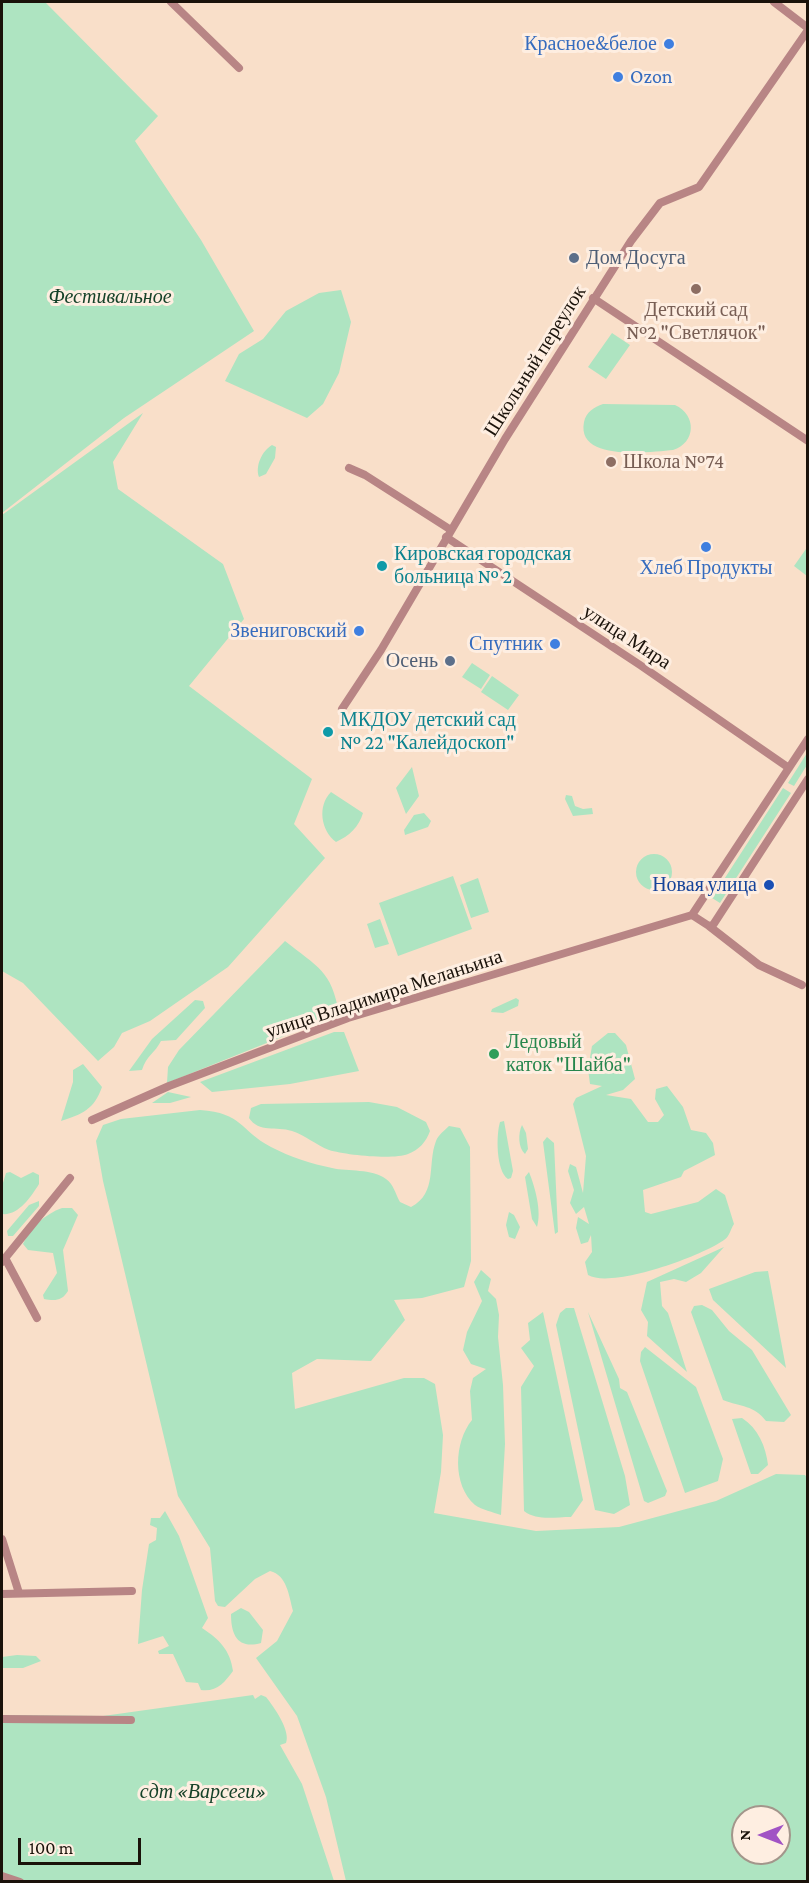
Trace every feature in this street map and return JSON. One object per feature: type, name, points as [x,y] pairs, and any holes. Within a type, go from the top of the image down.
[{"type":"street","points":[[171,2],[238,68]]},
{"type":"street","points":[[774,2],[807,29]]},
{"type":"street","name":"Школьный переулок","points":[[342,709],[381,650],[448,534],[593,298],[655,208],[667,199],[699,187],[807,29]]},
{"type":"street","points":[[593,298],[807,441]]},
{"type":"street","name":"улица Мира","points":[[349,468],[365,475],[789,768]]},
{"type":"street","points":[[802,985],[759,965],[692,915],[807,740]]},
{"type":"street","points":[[709,926],[713,925],[807,779]]},
{"type":"street","name":"улица Владимира Меланьина","points":[[92,1120],[169,1086],[348,1018],[692,915]]},
{"type":"street","points":[[37,1318],[3,1260],[70,1178]]},
{"type":"street","points":[[2,1539],[19,1593]]},
{"type":"street","points":[[2,1594],[132,1591]]},
{"type":"street","points":[[2,1719],[131,1720]]},
{"type":"street","points":[[2,1876],[20,1881]]},
{"type":"green space","name":"Фестивальное","points":[[2,2],[45,2],[158,116],[135,141],[201,240],[254,331],[124,418],[2,513]]},
{"type":"green space","points":[[341,290],[351,322],[339,373],[323,404],[307,418],[225,381],[239,354],[263,339],[286,311],[319,293]]},
{"type":"green space","points":[[612,333],[630,345],[606,379],[588,367]]},
{"type":"green space","points":[[603,404],[675,405],[687,415],[690,422],[690,435],[681,446],[673,450],[633,453],[603,449],[591,444],[585,435],[584,422],[591,410]]},
{"type":"green space","points":[[143,413],[113,462],[118,489],[223,564],[244,619],[189,686],[312,779],[294,824],[325,858],[228,967],[150,1021],[122,1033],[114,1047],[98,1061],[23,983],[2,971],[2,515]]},
{"type":"green space","points":[[272,445],[276,447],[275,458],[266,474],[259,477],[260,459]]},
{"type":"green space","points":[[806,549],[808,550],[807,576],[794,566]]},
{"type":"green space","points":[[472,663],[490,675],[481,689],[462,677]]},
{"type":"green space","points":[[492,676],[519,695],[508,710],[481,692]]},
{"type":"green space","points":[[807,753],[807,765],[794,786],[788,783]]},
{"type":"green space","points":[[412,767],[419,796],[406,814],[396,788]]},
{"type":"green space","points":[[783,788],[791,793],[720,903],[712,898]]},
{"type":"green space","points":[[331,792],[363,813],[353,830],[336,842],[327,832],[322,811]]},
{"type":"green space","points":[[566,795],[572,796],[575,806],[583,809],[592,808],[593,814],[573,816],[565,799]]},
{"type":"green space","points":[[424,813],[431,821],[428,827],[405,835],[404,830],[414,815]]},
{"type":"green space","points":[[654,854],[667,859],[672,872],[667,885],[654,890],[641,885],[636,872],[641,859]]},
{"type":"green space","points":[[453,876],[472,929],[398,956],[379,903]]},
{"type":"green space","points":[[478,878],[489,912],[471,918],[460,885]]},
{"type":"green space","points":[[380,919],[389,944],[375,948],[367,924]]},
{"type":"green space","points":[[285,941],[314,964],[327,978],[336,999],[339,1014],[167,1083],[168,1067],[179,1050]]},
{"type":"green space","points":[[516,998],[519,1000],[518,1006],[503,1013],[491,1012],[492,1009]]},
{"type":"green space","points":[[195,1000],[203,1001],[205,1008],[176,1040],[161,1041],[142,1070],[129,1071],[152,1039]]},
{"type":"green space","points":[[334,1032],[344,1032],[359,1071],[290,1084],[212,1092],[200,1082]]},
{"type":"green space","points":[[608,1033],[615,1033],[626,1045],[635,1079],[623,1090],[606,1095],[631,1099],[648,1122],[658,1122],[664,1115],[655,1099],[656,1089],[667,1086],[683,1107],[691,1130],[706,1133],[713,1143],[715,1155],[684,1171],[681,1177],[643,1190],[645,1212],[651,1214],[698,1202],[716,1189],[725,1195],[734,1224],[729,1235],[713,1247],[678,1262],[636,1274],[600,1278],[588,1275],[585,1262],[592,1252],[591,1235],[588,1242],[581,1244],[576,1228],[578,1217],[589,1224],[584,1207],[576,1214],[570,1203],[574,1190],[568,1171],[570,1164],[576,1167],[583,1193],[586,1156],[573,1104],[576,1098],[602,1086],[590,1084],[588,1069],[592,1046]]},
{"type":"green space","points":[[83,1064],[102,1087],[99,1095],[86,1110],[61,1121],[73,1082],[73,1070]]},
{"type":"green space","points":[[168,1092],[191,1097],[170,1103],[152,1103]]},
{"type":"green space","points":[[369,1102],[397,1107],[426,1122],[430,1131],[424,1142],[416,1150],[401,1156],[346,1154],[329,1150],[292,1131],[258,1126],[249,1118],[251,1108],[261,1104]]},
{"type":"green space","points":[[200,1110],[214,1112],[233,1119],[261,1141],[293,1157],[332,1168],[374,1173],[391,1184],[400,1202],[411,1207],[425,1194],[437,1139],[449,1126],[460,1128],[470,1147],[471,1261],[464,1287],[422,1298],[394,1300],[405,1320],[371,1361],[317,1359],[292,1373],[295,1409],[404,1378],[424,1378],[435,1384],[443,1435],[441,1472],[434,1513],[536,1531],[619,1527],[716,1501],[776,1474],[805,1475],[808,1479],[807,1881],[346,1881],[326,1797],[297,1716],[256,1658],[277,1641],[293,1611],[284,1581],[276,1573],[270,1571],[255,1579],[225,1607],[218,1606],[215,1601],[210,1548],[178,1496],[103,1181],[96,1141],[103,1125],[121,1119]]},
{"type":"green space","points":[[504,1121],[513,1171],[511,1178],[508,1179],[501,1169],[498,1152],[500,1122]]},
{"type":"green space","points":[[522,1125],[526,1133],[528,1149],[525,1154],[519,1140]]},
{"type":"green space","points":[[547,1137],[554,1143],[558,1232],[555,1234],[543,1142]]},
{"type":"green space","points":[[10,1172],[21,1178],[33,1172],[39,1175],[39,1184],[19,1209],[2,1214],[2,1186],[6,1173]]},
{"type":"green space","points":[[529,1172],[538,1207],[537,1227],[532,1219],[525,1177]]},
{"type":"green space","points":[[39,1201],[39,1206],[13,1236],[8,1236],[7,1231],[29,1205]]},
{"type":"green space","points":[[62,1208],[72,1208],[78,1215],[63,1250],[68,1291],[58,1300],[44,1299],[43,1295],[57,1273],[53,1253],[28,1250],[23,1244],[39,1222]]},
{"type":"green space","points":[[509,1212],[514,1215],[520,1227],[515,1239],[509,1237],[506,1225]]},
{"type":"green space","points":[[724,1247],[701,1273],[686,1282],[674,1279],[660,1282],[662,1306],[668,1313],[687,1372],[647,1336],[648,1322],[641,1310],[647,1282]]},
{"type":"green space","points":[[481,1270],[491,1279],[488,1291],[496,1299],[499,1315],[498,1337],[503,1385],[505,1444],[501,1515],[478,1507],[468,1497],[462,1486],[458,1463],[462,1440],[472,1420],[470,1391],[473,1378],[486,1369],[471,1364],[463,1350],[467,1332],[482,1301],[474,1282]]},
{"type":"green space","points":[[768,1271],[786,1368],[713,1300],[709,1289],[755,1272]]},
{"type":"green space","points":[[702,1305],[712,1310],[729,1331],[752,1350],[791,1415],[784,1422],[766,1421],[752,1409],[723,1400],[691,1312],[694,1306]]},
{"type":"green space","points":[[566,1308],[574,1308],[625,1476],[630,1505],[614,1514],[595,1510],[556,1325],[560,1313]]},
{"type":"green space","points":[[543,1312],[583,1500],[571,1517],[540,1517],[524,1511],[521,1387],[534,1366],[521,1348],[530,1340],[528,1323]]},
{"type":"green space","points":[[588,1312],[619,1379],[620,1388],[627,1392],[667,1491],[665,1496],[648,1503],[644,1501]]},
{"type":"green space","points":[[645,1347],[696,1387],[723,1459],[718,1481],[685,1493],[640,1361],[641,1352]]},
{"type":"green space","points":[[742,1418],[753,1427],[765,1451],[768,1465],[758,1474],[751,1474],[732,1419]]},
{"type":"green space","points":[[165,1511],[179,1536],[208,1618],[202,1628],[223,1646],[232,1664],[233,1671],[230,1675],[220,1686],[211,1690],[201,1690],[198,1683],[186,1682],[173,1654],[159,1654],[158,1651],[169,1646],[163,1636],[138,1644],[142,1590],[149,1544],[156,1540],[157,1528],[150,1525],[151,1518],[160,1518]]},
{"type":"green space","points":[[241,1608],[249,1612],[263,1630],[261,1643],[242,1643],[235,1635],[231,1614]]},
{"type":"green space","points":[[36,1656],[41,1661],[23,1668],[2,1668],[2,1657]]},
{"type":"green space","name":"сдт «Варсеги»","points":[[253,1695],[255,1699],[261,1695],[266,1697],[284,1726],[286,1743],[280,1745],[302,1784],[334,1881],[2,1882],[2,1715],[103,1716]]},
{"type":"place","name":"Красное&белое","points":[[669,44]]},
{"type":"place","name":"Ozon","points":[[618,77]]},
{"type":"place","name":"Дом Досуга","points":[[574,258]]},
{"type":"place","name":"Детский сад №2 \"Светлячок\"","points":[[696,289]]},
{"type":"place","name":"Школа №74","points":[[611,462]]},
{"type":"place","name":"Хлеб Продукты","points":[[706,547]]},
{"type":"place","name":"Кировская городская больница № 2","points":[[382,566]]},
{"type":"place","name":"Звениговский","points":[[359,631]]},
{"type":"place","name":"Спутник","points":[[555,644]]},
{"type":"place","name":"Осень","points":[[450,661]]},
{"type":"place","name":"МКДОУ детский сад № 22 \"Калейдоскоп\"","points":[[328,732]]},
{"type":"place","name":"Новая улица","points":[[769,885]]},
{"type":"place","name":"Ледовый каток \"Шайба\"","points":[[494,1054]]}]
